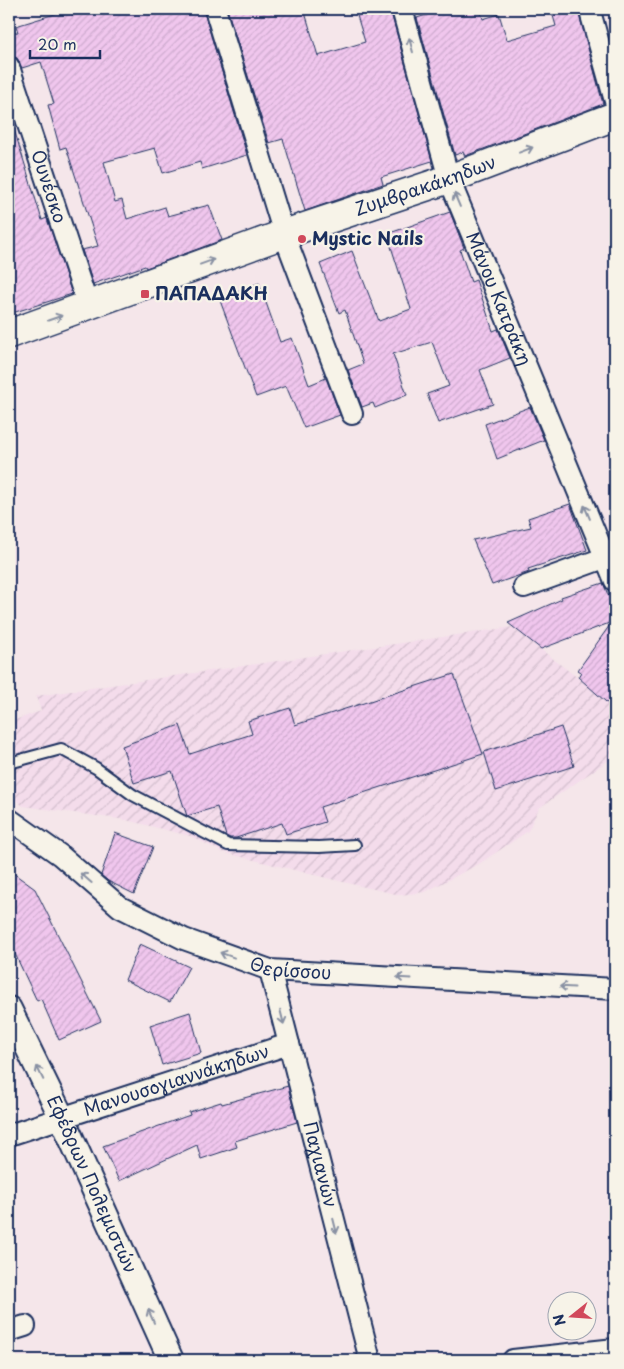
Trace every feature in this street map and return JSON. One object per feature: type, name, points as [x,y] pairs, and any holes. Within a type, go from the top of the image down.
[{"type":"main road","name":"Ζυμβρακάκηδων","points":[[9,334],[284,234],[448,179],[615,116]]},
{"type":"street","points":[[216,9],[284,234],[352,414]]},
{"type":"street","name":"Μάνου Κατράκη","points":[[402,9],[448,179],[610,556],[615,581]]},
{"type":"street","points":[[591,15],[615,101]]},
{"type":"street","name":"Ουνέσκο","points":[[9,67],[88,306]]},
{"type":"street","points":[[524,587],[610,556]]},
{"type":"street","name":"Θερίσσου","points":[[9,819],[60,855],[120,907],[184,939],[270,970],[615,989]]},
{"type":"street","name":"Παχιανών","points":[[270,970],[370,1360]]},
{"type":"street","name":"Εφέδρων Πολεμιστών","points":[[9,1009],[62,1118],[172,1360]]},
{"type":"street","name":"Μανουσογιαννάκηδων","points":[[9,1136],[289,1044]]},
{"type":"street","points":[[513,1360],[615,1349]]},
{"type":"lane","points":[[9,763],[61,749],[96,768],[133,795],[228,845],[319,847],[355,845]]},
{"type":"shaded area","points":[[512,627],[583,682],[615,710],[615,756],[539,808],[528,831],[479,864],[425,892],[400,895],[343,882],[222,852],[190,836],[126,820],[23,806],[11,796],[9,789],[9,722],[41,711],[36,696]]},
{"type":"building","points":[[71,9],[72,15],[104,9],[203,9],[247,155],[202,169],[200,162],[163,173],[155,148],[104,162],[115,202],[122,200],[127,219],[165,207],[168,216],[209,205],[222,240],[146,268],[145,266],[93,284],[82,250],[98,246],[66,147],[60,149],[48,105],[54,104],[41,62],[22,68],[17,58],[9,55],[9,33],[18,32],[16,26]]},
{"type":"building","points":[[227,9],[304,9],[318,56],[365,42],[355,9],[390,9],[432,161],[381,177],[383,184],[305,211],[283,139],[269,143]]},
{"type":"building","points":[[445,9],[480,9],[483,19],[499,14],[507,40],[556,26],[551,9],[580,9],[580,18],[603,104],[465,156],[463,152],[455,155],[417,18]]},
{"type":"building","points":[[13,126],[42,220],[47,218],[72,294],[9,314],[9,127]]},
{"type":"building","points":[[450,212],[464,248],[460,250],[471,282],[476,280],[493,331],[498,329],[510,358],[480,370],[493,404],[438,423],[427,394],[449,386],[432,342],[393,354],[407,395],[375,408],[373,403],[362,407],[348,370],[363,364],[345,310],[339,313],[320,264],[352,251],[379,321],[411,309],[387,234]]},
{"type":"building","points":[[259,283],[280,342],[292,338],[309,385],[326,378],[340,415],[304,428],[286,386],[256,397],[219,298]]},
{"type":"building","points":[[530,407],[544,440],[497,459],[485,424]]},
{"type":"building","points":[[570,504],[587,550],[528,569],[529,572],[492,585],[473,540],[531,527],[528,518]]},
{"type":"building","points":[[603,583],[615,611],[615,710],[578,677],[581,672],[578,670],[612,622],[541,649],[508,623],[562,599],[561,597]]},
{"type":"building","points":[[454,674],[483,754],[320,807],[325,822],[286,834],[282,823],[236,838],[230,838],[226,836],[217,807],[187,816],[172,771],[134,783],[122,746],[180,725],[190,754],[252,734],[248,721],[290,708],[295,725]]},
{"type":"building","points":[[561,727],[574,766],[496,791],[484,752]]},
{"type":"building","points":[[115,833],[153,847],[134,894],[108,881],[101,875]]},
{"type":"building","points":[[9,870],[35,889],[101,1021],[59,1040],[41,999],[37,1001],[9,941]]},
{"type":"building","points":[[140,944],[189,967],[170,1002],[125,980]]},
{"type":"building","points":[[190,1012],[201,1053],[162,1065],[150,1025]]},
{"type":"building","points":[[288,1086],[297,1122],[235,1141],[237,1147],[201,1159],[197,1145],[119,1181],[103,1146],[190,1115],[189,1112],[221,1102],[222,1104]]},
{"type":"place","name":"Mystic Nails","points":[[302,239]]},
{"type":"place","name":"ΠΑΠΑΔΑΚΗ","points":[[145,294]]}]
